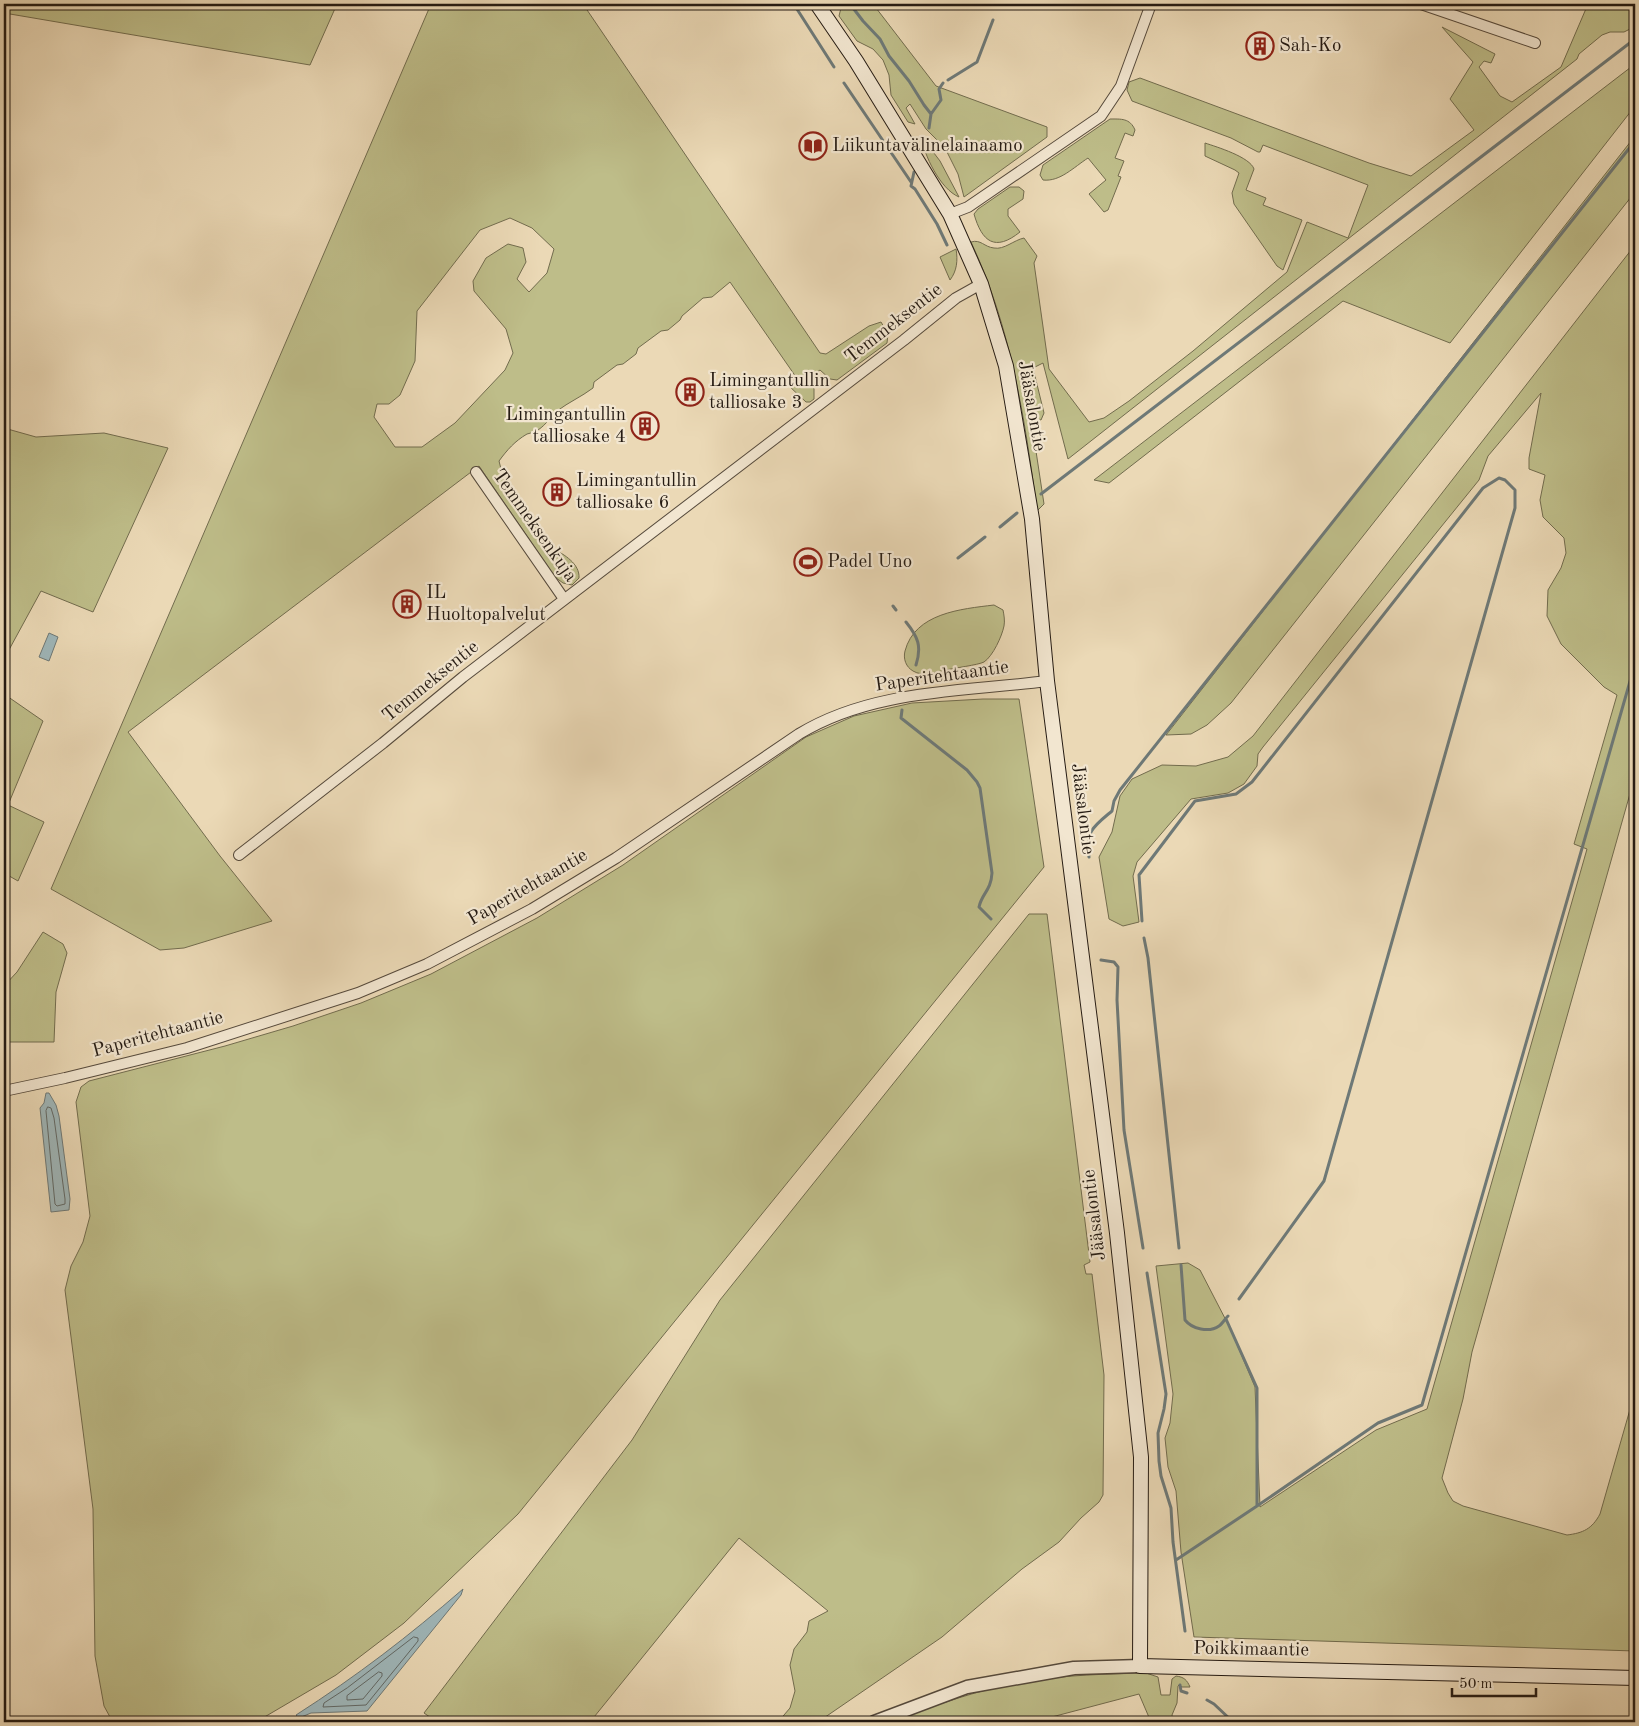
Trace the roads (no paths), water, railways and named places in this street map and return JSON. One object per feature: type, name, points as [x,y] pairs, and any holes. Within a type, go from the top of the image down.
[{"type":"main road","name":"Jääsalontie","points":[[817,4],[856,61],[950,214],[964,241],[981,284],[1006,366],[1032,519],[1047,681],[1117,1233],[1141,1457],[1140,1666]]},
{"type":"main road","name":"Poikkimaantie","points":[[1140,1666],[1635,1678]]},
{"type":"street","points":[[950,214],[968,207],[1101,116],[1121,86],[1151,4]]},
{"type":"street","points":[[1421,4],[1535,43]]},
{"type":"street","name":"Temmeksentie","points":[[238,855],[383,744],[463,677],[564,599],[904,340],[956,298],[981,284]]},
{"type":"street","name":"Temmeksenkuja","points":[[476,472],[564,599]]},
{"type":"street","name":"Paperitehtaantie","points":[[4,1091],[187,1048],[358,993],[427,964],[532,909],[616,858],[799,734],[815,724],[847,711],[912,695],[1047,681]]},
{"type":"street","name":"Poikkimaantie","points":[[874,1722],[967,1687],[1074,1668],[1140,1666]]},
{"type":"water","points":[[49,633],[58,637],[49,661],[39,657]]},
{"type":"water","points":[[46,1093],[49,1093],[56,1105],[59,1116],[70,1199],[69,1210],[51,1212],[40,1108],[44,1103]]},
{"type":"water","points":[[463,1589],[461,1595],[367,1711],[311,1713],[299,1718],[296,1715],[382,1655]]},
{"type":"waterway","points":[[850,4],[880,39],[889,56],[909,81],[931,114]]},
{"type":"waterway","points":[[795,6],[834,67]]},
{"type":"waterway","points":[[948,80],[977,62],[993,20]]},
{"type":"waterway","points":[[1041,494],[1635,39]]},
{"type":"waterway","points":[[844,83],[911,182]]},
{"type":"waterway","points":[[929,128],[931,114],[941,100],[939,89],[943,83]]},
{"type":"waterway","points":[[1089,857],[1088,841],[1092,830],[1112,811],[1114,801],[1120,790],[1635,141]]},
{"type":"waterway","points":[[914,172],[911,186],[915,189],[937,224],[947,245]]},
{"type":"waterway","points":[[1142,921],[1139,875],[1195,801],[1236,794],[1252,782],[1483,488],[1499,478],[1505,480],[1515,490],[1515,508],[1324,1181],[1239,1299]]},
{"type":"waterway","points":[[1000,527],[1017,513]]},
{"type":"waterway","points":[[958,558],[985,537]]},
{"type":"waterway","points":[[893,606],[896,610]]},
{"type":"waterway","points":[[906,622],[918,642],[919,652],[916,665]]},
{"type":"waterway","points":[[1257,1506],[1378,1423],[1422,1405],[1635,664]]},
{"type":"waterway","points":[[902,710],[901,718],[967,770],[980,788],[992,873],[990,884],[979,907],[991,919]]},
{"type":"waterway","points":[[1144,938],[1148,958],[1179,1248]]},
{"type":"waterway","points":[[1101,960],[1114,962],[1118,967],[1117,1000],[1124,1130],[1143,1248]]},
{"type":"waterway","points":[[1181,1265],[1185,1320],[1196,1328],[1206,1330],[1219,1326],[1228,1316]]},
{"type":"waterway","points":[[1147,1273],[1166,1394],[1158,1433],[1159,1461],[1161,1476],[1171,1508],[1173,1542],[1185,1631]]},
{"type":"waterway","points":[[1176,1560],[1257,1506],[1257,1388],[1226,1319]]},
{"type":"waterway","points":[[1180,1685],[1181,1691],[1187,1693]]},
{"type":"waterway","points":[[1207,1700],[1232,1721]]},
{"type":"place","name":"Sah-Ko","points":[[1260,46]]},
{"type":"place","name":"Liikuntavälinelainaamo","points":[[813,146]]},
{"type":"place","name":"Limingantullin talliosake 3","points":[[690,392]]},
{"type":"place","name":"Limingantullin talliosake 4","points":[[645,426]]},
{"type":"place","name":"Limingantullin talliosake 6","points":[[557,492]]},
{"type":"place","name":"Padel Uno","points":[[808,562]]},
{"type":"place","name":"IL Huoltopalvelut","points":[[407,604]]}]
